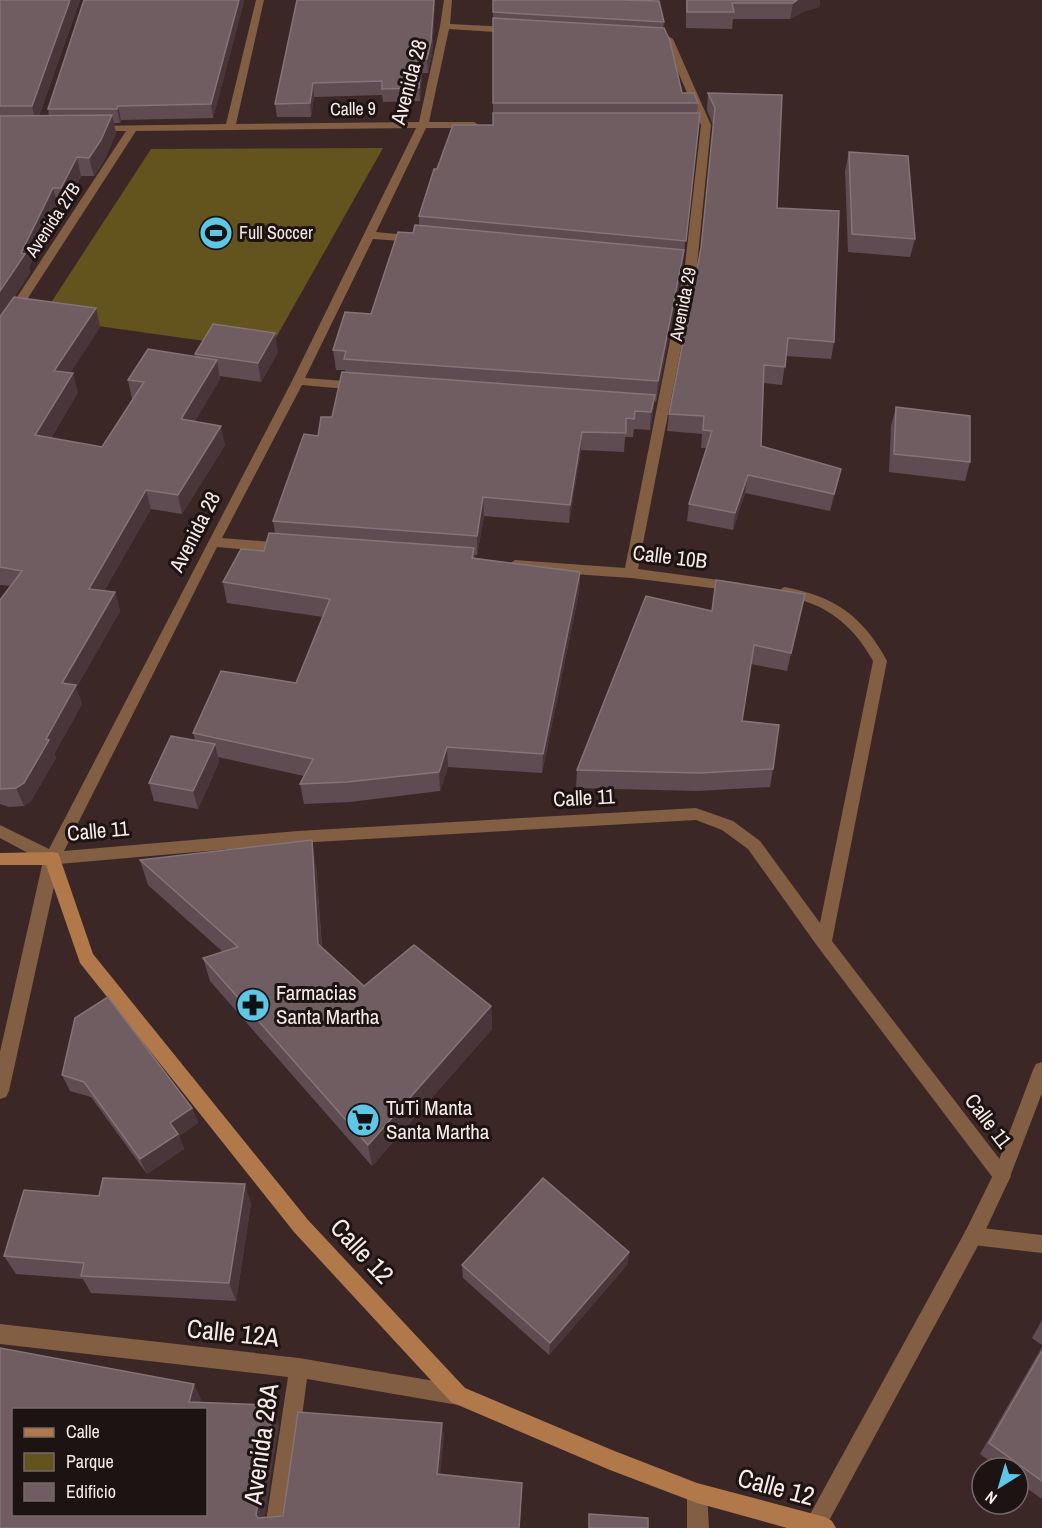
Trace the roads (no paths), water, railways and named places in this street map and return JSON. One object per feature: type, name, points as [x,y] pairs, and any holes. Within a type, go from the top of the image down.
[{"type":"main road","points":[[0,859],[52,858]]},
{"type":"main road","name":"Calle 12","points":[[52,858],[86,958],[301,1226],[458,1395],[610,1460],[697,1493],[820,1527]]},
{"type":"street","points":[[231,126],[260,0]]},
{"type":"street","name":"Avenida 28","points":[[0,1091],[52,858],[298,381],[423,125],[445,26],[448,0]]},
{"type":"street","points":[[445,26],[527,31]]},
{"type":"street","name":"Avenida 29","points":[[631,573],[657,408],[685,264],[700,125],[668,39],[645,38]]},
{"type":"street","name":"Calle 9","points":[[87,128],[482,125]]},
{"type":"street","name":"Avenida 27B","points":[[0,332],[133,127]]},
{"type":"street","points":[[369,235],[429,240]]},
{"type":"street","points":[[298,381],[369,387]]},
{"type":"street","points":[[213,542],[296,549]]},
{"type":"street","name":"Calle 10B","points":[[499,564],[631,573],[745,587]]},
{"type":"street","points":[[768,590],[802,594],[830,605],[855,624],[871,641],[880,662],[824,942]]},
{"type":"street","name":"Calle 11","points":[[0,831],[52,858],[298,837],[696,814],[728,825],[743,834],[754,845],[824,942],[1002,1176]]},
{"type":"street","points":[[820,1527],[973,1236],[1002,1176],[1042,1070]]},
{"type":"street","points":[[973,1236],[1042,1244]]},
{"type":"street","name":"Calle 12A","points":[[0,1334],[299,1368],[458,1395]]},
{"type":"street","name":"Avenida 28A","points":[[276,1528],[299,1368]]},
{"type":"street","points":[[697,1493],[698,1528]]},
{"type":"place","name":"Full Soccer","points":[[216,233]]},
{"type":"place","name":"Farmacias Santa Martha","points":[[253,1005]]},
{"type":"place","name":"TuTi Manta Santa Martha","points":[[363,1120]]}]
